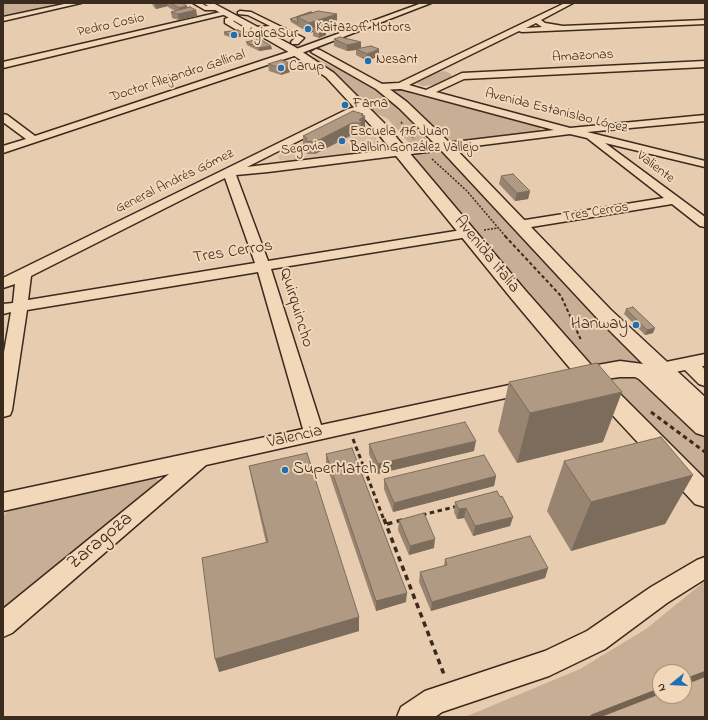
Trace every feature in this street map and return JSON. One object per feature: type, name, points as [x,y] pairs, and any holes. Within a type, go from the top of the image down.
[{"type":"main road","name":"Avenida Italia","points":[[207,3],[218,5],[236,14],[263,31],[353,72],[380,87],[403,105],[445,146],[562,271],[660,369],[705,411]]},
{"type":"main road","name":"Avenida Italia","points":[[218,5],[225,13],[236,14],[263,31]]},
{"type":"main road","points":[[263,31],[278,37],[297,48],[300,47]]},
{"type":"main road","name":"Avenida Italia","points":[[300,47],[330,75],[365,112],[414,151],[468,233],[518,294],[579,375],[705,496]]},
{"type":"main road","points":[[579,375],[620,368],[638,370],[647,374],[705,428]]},
{"type":"street","points":[[3,19],[78,3]]},
{"type":"street","name":"Avenida Italia","points":[[196,3],[205,8],[218,5]]},
{"type":"street","name":"Doctor Alejandro Gallinal","points":[[3,150],[428,3]]},
{"type":"street","points":[[380,87],[401,86],[570,3]]},
{"type":"street","points":[[236,14],[253,5]]},
{"type":"street","name":"Pedro Cosio","points":[[3,65],[225,13]]},
{"type":"street","name":"Avenida Italia","points":[[236,14],[249,13],[300,38],[300,47]]},
{"type":"street","points":[[537,20],[543,25],[563,28]]},
{"type":"street","points":[[512,31],[705,22]]},
{"type":"street","name":"Amazonas","points":[[440,68],[462,76],[705,64]]},
{"type":"street","name":"Amazonas","points":[[427,93],[462,76]]},
{"type":"street","name":"Avenida Estanislao López","points":[[401,86],[571,131],[705,164]]},
{"type":"street","name":"General Andrés Gómez","points":[[3,284],[351,111],[365,112]]},
{"type":"street","points":[[3,117],[33,139]]},
{"type":"street","name":"Segovia","points":[[229,172],[268,169],[571,131],[705,118]]},
{"type":"street","name":"Valiente","points":[[589,135],[602,147],[705,224]]},
{"type":"street","name":"Quirquincho","points":[[229,172],[263,266],[314,433]]},
{"type":"street","name":"Tres Cerros","points":[[519,225],[673,200]]},
{"type":"street","name":"Tres Cerros","points":[[3,309],[468,233]]},
{"type":"street","points":[[3,410],[24,274]]},
{"type":"street","points":[[660,369],[705,360]]},
{"type":"street","points":[[688,363],[705,380]]},
{"type":"street","name":"Valencia","points":[[3,502],[548,382]]},
{"type":"street","name":"Zaragoza","points":[[3,625],[200,459]]},
{"type":"street","points":[[411,717],[435,701],[549,663],[596,640],[659,596],[705,567]]},
{"type":"path","points":[[396,117],[414,151],[467,191],[515,248],[561,296],[583,344]]},
{"type":"path","points":[[468,233],[519,225]]},
{"type":"path","points":[[647,410],[705,452]]},
{"type":"path","points":[[360,456],[452,696]]},
{"type":"path","points":[[417,516],[463,505]]},
{"type":"path","points":[[387,524],[410,518]]},
{"type":"shaded area","points":[[3,3],[71,3],[3,18]]},
{"type":"shaded area","points":[[307,55],[355,77],[376,89],[405,113],[432,140],[432,144],[430,146],[418,147],[410,144],[388,119],[372,111],[325,66]]},
{"type":"shaded area","points":[[445,71],[451,74],[451,77],[433,85],[422,86],[416,83],[436,72]]},
{"type":"shaded area","points":[[400,87],[412,94],[535,125],[540,127],[541,131],[456,142],[452,141],[390,88]]},
{"type":"shaded area","name":"Escuela 176 Juan Balbin González Vallejo","points":[[360,118],[382,145],[381,148],[289,161],[280,160],[278,157],[280,154],[314,137]]},
{"type":"shaded area","points":[[432,151],[440,152],[445,155],[553,272],[626,348],[705,423],[705,480],[629,404],[548,315],[415,158],[415,156],[419,153]]},
{"type":"shaded area","points":[[155,478],[160,484],[3,612],[3,517],[8,511]]},
{"type":"shaded area","points":[[705,581],[705,717],[465,717],[580,669],[646,629]]},
{"type":"building","points":[[171,3],[182,3],[187,6],[179,8]]},
{"type":"building","points":[[190,7],[196,10],[178,14],[171,12]]},
{"type":"building","points":[[318,11],[337,14],[309,23],[297,17]]},
{"type":"building","points":[[312,12],[297,17],[298,23],[290,19]]},
{"type":"building","points":[[320,24],[326,26],[319,28],[313,27]]},
{"type":"building","points":[[238,30],[244,33],[231,35],[224,32]]},
{"type":"building","points":[[340,37],[361,42],[347,45],[334,39]]},
{"type":"building","points":[[260,39],[271,46],[259,48],[246,42]]},
{"type":"building","points":[[371,46],[379,49],[367,54],[356,49]]},
{"type":"building","points":[[281,60],[290,63],[286,64],[289,65],[281,68],[268,64]]},
{"type":"building","points":[[353,111],[365,116],[359,120],[362,121],[361,123],[352,123],[315,142],[306,141],[307,138],[303,136]]},
{"type":"building","points":[[513,174],[530,191],[517,193],[501,176]]},
{"type":"building","points":[[633,307],[655,328],[647,330],[626,309]]},
{"type":"building","points":[[597,363],[622,392],[530,413],[509,382]]},
{"type":"building","points":[[465,422],[476,441],[378,464],[369,444]]},
{"type":"building","points":[[661,437],[693,475],[591,502],[564,461]]},
{"type":"building","points":[[352,448],[407,593],[376,601],[326,454]]},
{"type":"building","points":[[307,453],[359,617],[215,659],[202,558],[268,542],[249,466]]},
{"type":"building","points":[[484,455],[496,476],[394,503],[384,479]]},
{"type":"building","points":[[497,491],[500,497],[502,496],[513,517],[475,526],[466,508],[459,509],[455,502]]},
{"type":"building","points":[[424,513],[435,539],[410,546],[399,520]]},
{"type":"building","points":[[530,536],[548,568],[432,602],[420,572],[447,565],[445,559]]},
{"type":"waterway","points":[[692,679],[705,674]]},
{"type":"waterway","points":[[593,717],[652,694]]},
{"type":"place","name":"Kaitazoff Motors","points":[[308,29]]},
{"type":"place","name":"LógicaSur","points":[[234,35]]},
{"type":"place","name":"Nesant","points":[[368,61]]},
{"type":"place","name":"Carup","points":[[281,68]]},
{"type":"place","name":"Fama","points":[[345,105]]},
{"type":"place","name":"Escuela 176 Juan Balbin González Vallejo","points":[[342,141]]},
{"type":"place","name":"Hanway","points":[[636,325]]},
{"type":"place","name":"SuperMatch 5","points":[[285,470]]}]
